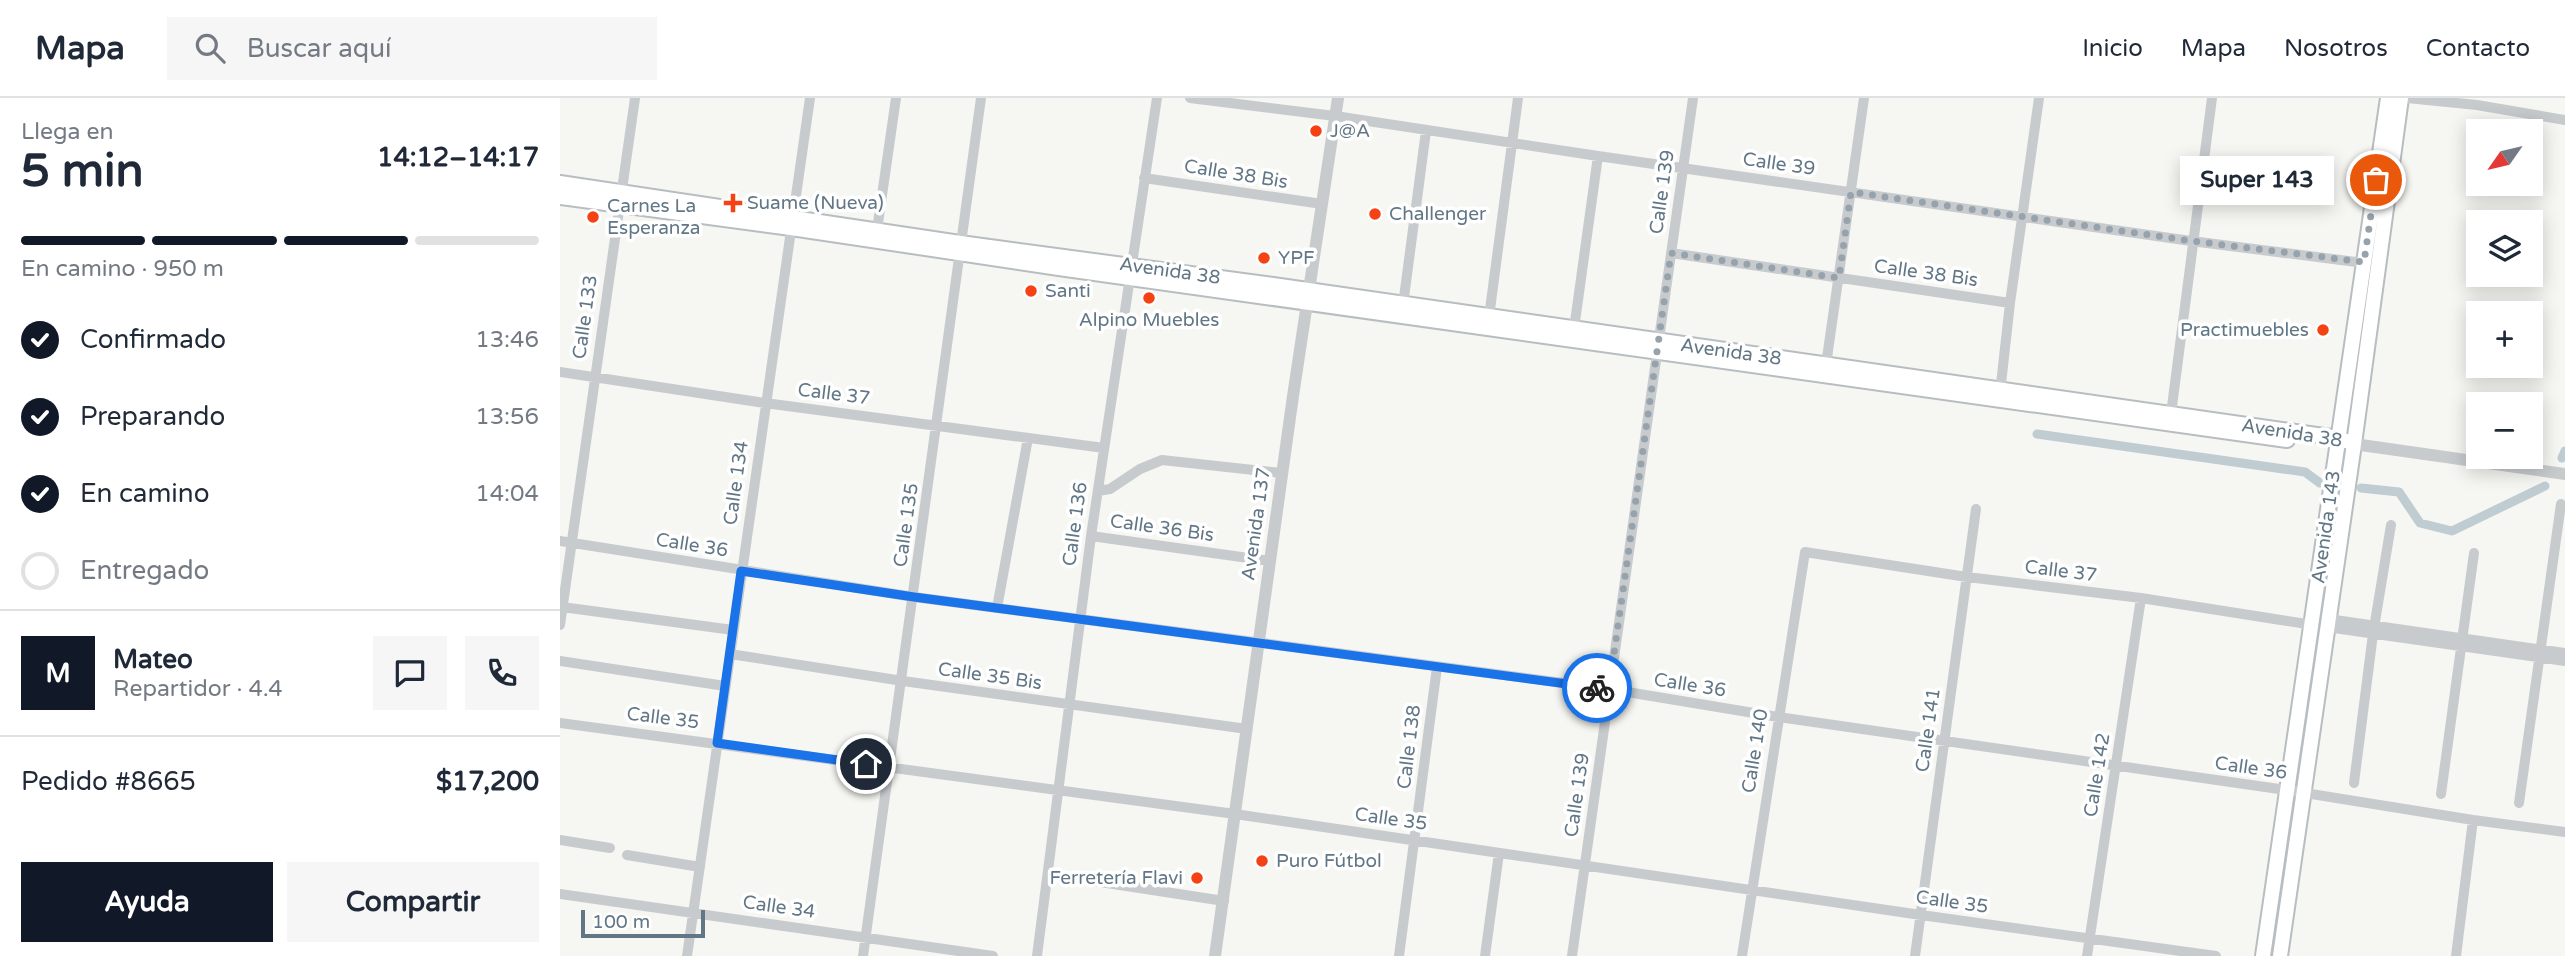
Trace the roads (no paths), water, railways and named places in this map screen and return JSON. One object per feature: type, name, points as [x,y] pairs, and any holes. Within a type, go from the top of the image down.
[{"type":"main road","name":"Avenida 143","points":[[2280,956],[2323,624],[2338,442],[2388,98]]},
{"type":"main road","name":"Avenida 143","points":[[2263,956],[2286,790],[2323,624],[2354,444],[2401,98]]},
{"type":"main road","name":"Avenida 38","points":[[560,183],[620,198],[959,248],[2354,444]]},
{"type":"main road","name":"Avenida 38","points":[[560,197],[620,198]]},
{"type":"main road","name":"Avenida 38","points":[[792,222],[877,230],[959,248]]},
{"type":"main road","name":"Avenida 38","points":[[1307,297],[1403,305],[1489,317],[1574,329],[1657,346],[1826,365],[2000,395],[2171,414],[2338,442]]},
{"type":"street","name":"Calle 133","points":[[560,625],[635,98]]},
{"type":"street","name":"Calle 134","points":[[687,956],[810,98]]},
{"type":"street","points":[[877,230],[896,98]]},
{"type":"street","name":"Calle 135","points":[[863,956],[981,98]]},
{"type":"street","name":"Calle 136","points":[[1037,956],[1091,537],[1157,98]]},
{"type":"street","name":"Calle 39","points":[[1190,98],[1335,116],[2192,241],[2364,262]]},
{"type":"street","name":"Avenida 137","points":[[1215,956],[1307,297],[1338,98]]},
{"type":"street","points":[[1489,317],[1518,98]]},
{"type":"street","name":"Calle 139","points":[[1572,956],[1693,98]]},
{"type":"street","points":[[1826,365],[1864,98]]},
{"type":"street","points":[[2000,395],[2039,98]]},
{"type":"street","points":[[2171,414],[2212,98]]},
{"type":"street","points":[[2407,98],[2477,105],[2565,120]]},
{"type":"street","points":[[1403,305],[1426,131]]},
{"type":"street","points":[[1574,329],[1598,156]]},
{"type":"street","name":"Calle 38 Bis","points":[[1144,178],[1322,205]]},
{"type":"street","name":"Calle 38 Bis","points":[[1671,253],[2010,303]]},
{"type":"street","name":"Calle 37","points":[[560,372],[765,403],[1104,448]]},
{"type":"street","points":[[996,608],[1027,438]]},
{"type":"street","points":[[2354,444],[2565,474]]},
{"type":"street","points":[[1098,491],[1110,489],[1162,460],[1282,473]]},
{"type":"street","points":[[2519,803],[2561,504]]},
{"type":"street","name":"Calle 141","points":[[1915,956],[1976,509]]},
{"type":"street","points":[[2354,783],[2391,525]]},
{"type":"street","name":"Calle 36 Bis","points":[[1091,537],[1270,561]]},
{"type":"street","name":"Calle 36","points":[[560,541],[914,597],[1609,689],[1778,717],[2565,832]]},
{"type":"street","name":"Calle 37","points":[[1805,552],[1967,578],[2141,598],[2541,653]]},
{"type":"street","name":"Calle 140","points":[[1742,956],[1805,552]]},
{"type":"street","points":[[2441,794],[2474,553]]},
{"type":"street","name":"Calle 142","points":[[2087,956],[2141,598]]},
{"type":"street","points":[[562,607],[733,630]]},
{"type":"street","points":[[2541,653],[2565,653]]},
{"type":"street","points":[[2541,653],[2565,661]]},
{"type":"street","name":"Calle 35 Bis","points":[[730,654],[1247,729]]},
{"type":"street","points":[[560,661],[725,686]]},
{"type":"street","name":"Calle 138","points":[[1399,956],[1437,667]]},
{"type":"street","name":"Calle 35","points":[[560,723],[1235,814],[2216,956]]},
{"type":"street","points":[[2456,956],[2473,820]]},
{"type":"street","points":[[560,840],[610,848]]},
{"type":"street","points":[[1485,956],[1499,853]]},
{"type":"street","points":[[627,856],[699,867]]},
{"type":"street","points":[[1048,874],[1224,901]]},
{"type":"street","name":"Calle 34","points":[[560,894],[993,956]]},
{"type":"waterway","points":[[2037,434],[2305,472],[2320,483]]},
{"type":"waterway","points":[[2562,458],[2565,451]]},
{"type":"waterway","points":[[2361,488],[2399,492],[2420,523],[2452,531],[2545,486]]},
{"type":"place","name":"J@A","points":[[1316,131]]},
{"type":"place","name":"Super 143","points":[[2376,180]]},
{"type":"place","name":"Suame (Nueva)","points":[[733,203]]},
{"type":"place","name":"Challenger","points":[[1375,214]]},
{"type":"place","name":"Carnes La Esperanza","points":[[593,217]]},
{"type":"place","name":"YPF","points":[[1264,258]]},
{"type":"place","name":"Santi","points":[[1031,291]]},
{"type":"place","name":"Alpino Muebles","points":[[1149,298]]},
{"type":"place","name":"Practimuebles","points":[[2323,330]]},
{"type":"place","name":"Puro Fútbol","points":[[1262,861]]},
{"type":"place","name":"Ferretería Flavi","points":[[1197,878]]}]
